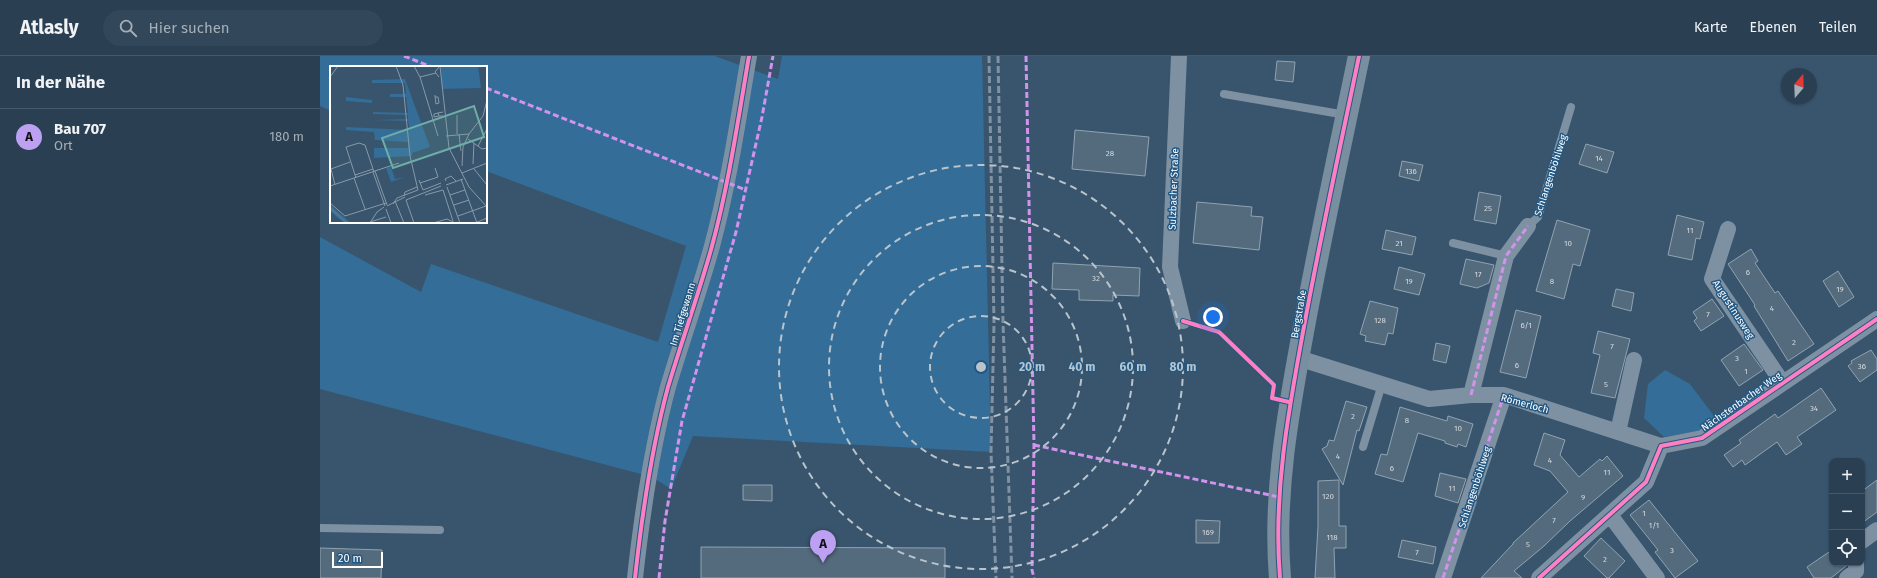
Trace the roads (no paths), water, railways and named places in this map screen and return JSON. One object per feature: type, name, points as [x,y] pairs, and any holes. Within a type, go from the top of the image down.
[{"type":"main road","name":"Bergstraße","points":[[1280,578],[1278,558],[1282,452],[1298,358],[1359,56]]},
{"type":"street","name":"Im Tiefgewann","points":[[635,578],[649,473],[660,420],[668,388],[712,246],[728,181],[749,56]]},
{"type":"street","name":"Sulzbacher Straße","points":[[1179,56],[1170,267],[1183,321]]},
{"type":"street","name":"Schlangenböhlweg","points":[[1471,395],[1506,256],[1528,226]]},
{"type":"street","name":"Augustinusweg","points":[[1728,229],[1712,279],[1782,382]]},
{"type":"street","name":"Nächstenbacher Weg","points":[[1661,446],[1702,438],[1782,382],[1877,319]]},
{"type":"street","name":"Römerloch","points":[[1298,358],[1429,399],[1471,395],[1504,395],[1661,446]]},
{"type":"street","points":[[1618,432],[1634,360]]},
{"type":"street","name":"Schlangenböhlweg","points":[[1443,578],[1504,395]]},
{"type":"street","points":[[1539,578],[1646,482],[1661,446]]},
{"type":"street","points":[[1610,515],[1657,578]]},
{"type":"street","points":[[1865,539],[1877,530]]},
{"type":"lane","points":[[1224,94],[1346,115]]},
{"type":"lane","name":"Schlangenböhlweg","points":[[1528,226],[1538,217],[1572,107]]},
{"type":"lane","points":[[1453,243],[1506,256]]},
{"type":"lane","points":[[1363,447],[1382,384]]},
{"type":"lane","points":[[320,528],[440,530]]},
{"type":"railway","points":[[989,56],[994,323],[991,452],[996,578]]},
{"type":"railway","points":[[998,56],[1003,322],[1012,578]]},
{"type":"place","name":"Bau 707","points":[[823,563]]}]
